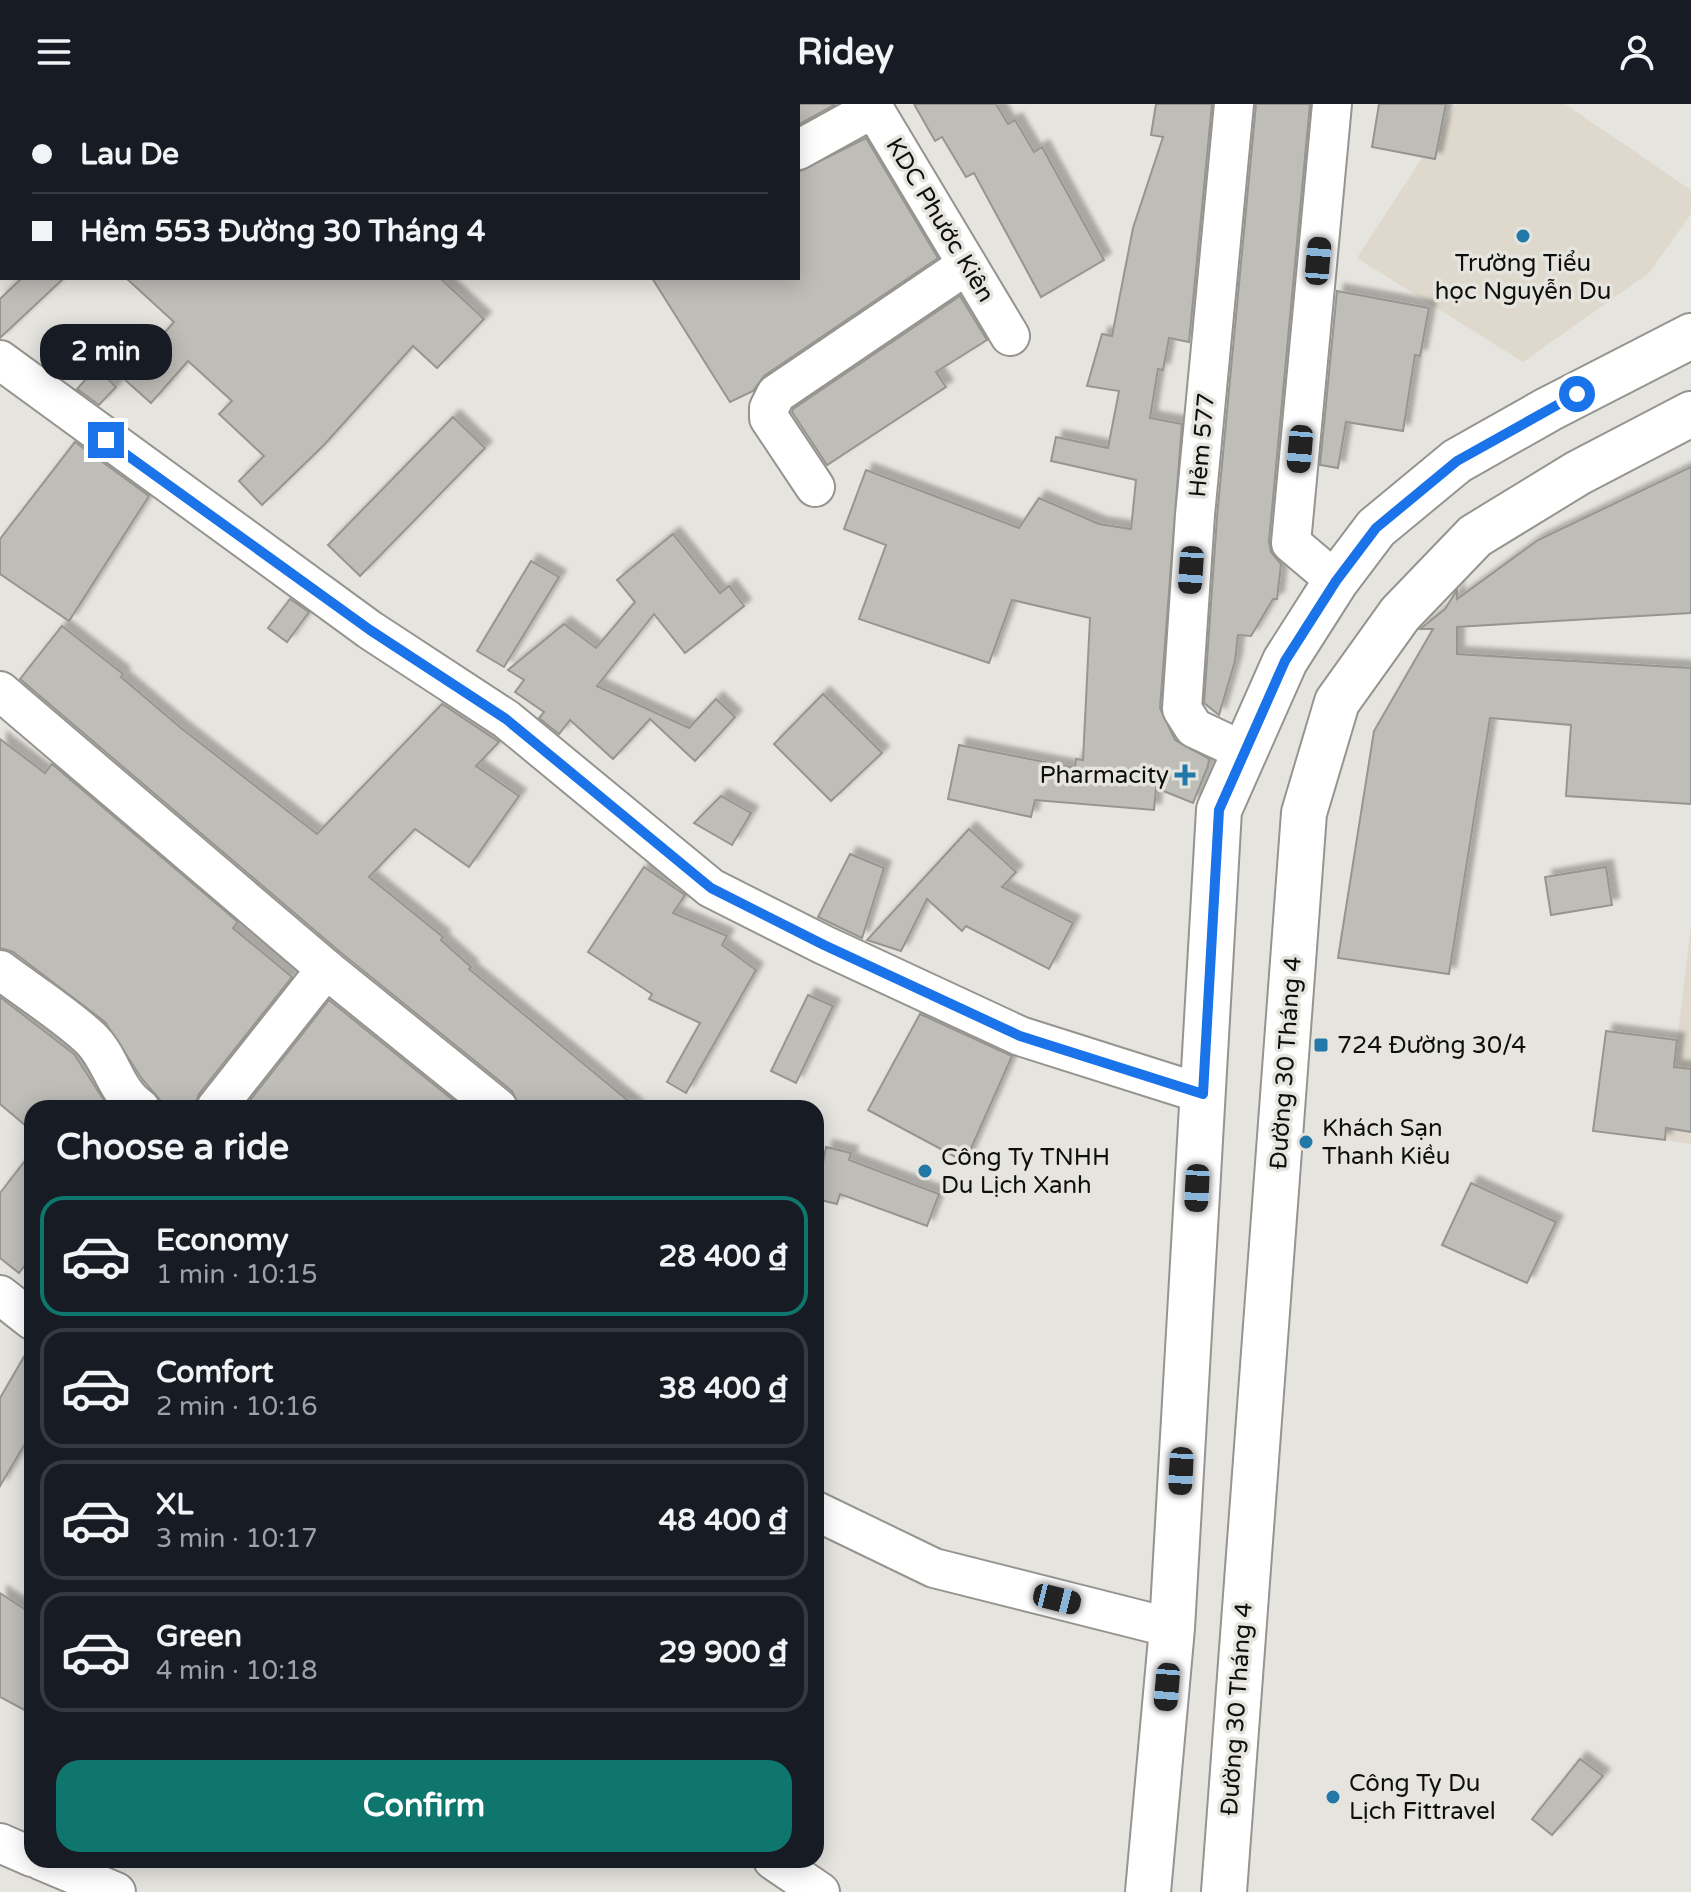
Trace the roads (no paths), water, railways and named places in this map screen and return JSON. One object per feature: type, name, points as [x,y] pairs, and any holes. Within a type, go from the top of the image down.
[{"type":"main road","points":[[1148,1892],[1172,1628],[1219,810],[1285,661],[1336,581],[1376,528],[1457,461],[1549,409],[1691,336]]},
{"type":"main road","name":"Đường 30 Tháng 4","points":[[1224,1892],[1304,813],[1337,702],[1400,614],[1475,536],[1578,473],[1691,414]]},
{"type":"street","name":"Hẻm 577","points":[[1234,104],[1195,515],[1182,709],[1194,728],[1243,751]]},
{"type":"street","points":[[1332,104],[1291,543],[1336,581]]},
{"type":"street","points":[[800,149],[873,106]]},
{"type":"street","name":"KDC Phước Kiên","points":[[873,106],[965,266],[1010,336]]},
{"type":"street","points":[[815,487],[769,418],[776,394],[965,266]]},
{"type":"street","points":[[0,360],[370,630],[506,719],[711,888],[824,945],[1020,1036],[1203,1094]]},
{"type":"street","points":[[0,691],[326,969],[488,1100]]},
{"type":"street","points":[[222,1100],[326,969]]},
{"type":"street","points":[[0,970],[91,1039],[106,1058],[118,1088],[131,1100]]},
{"type":"street","points":[[0,1295],[24,1314]]},
{"type":"street","points":[[824,1515],[934,1568],[1172,1628]]},
{"type":"street","points":[[0,1843],[24,1854]]},
{"type":"street","points":[[59,1868],[116,1892]]},
{"type":"street","points":[[785,1868],[820,1892]]},
{"type":"place","name":"Trường Tiểu học Nguyễn Du","points":[[1523,236]]},
{"type":"place","name":"Pharmacity","points":[[1185,775]]},
{"type":"place","name":"724 Đường 30/4","points":[[1321,1045]]},
{"type":"place","name":"Khách Sạn Thanh Kiều","points":[[1306,1142]]},
{"type":"place","name":"Công Ty TNHH Du Lịch Xanh","points":[[925,1171]]},
{"type":"place","name":"Công Ty Du Lịch Fittravel","points":[[1333,1797]]}]
